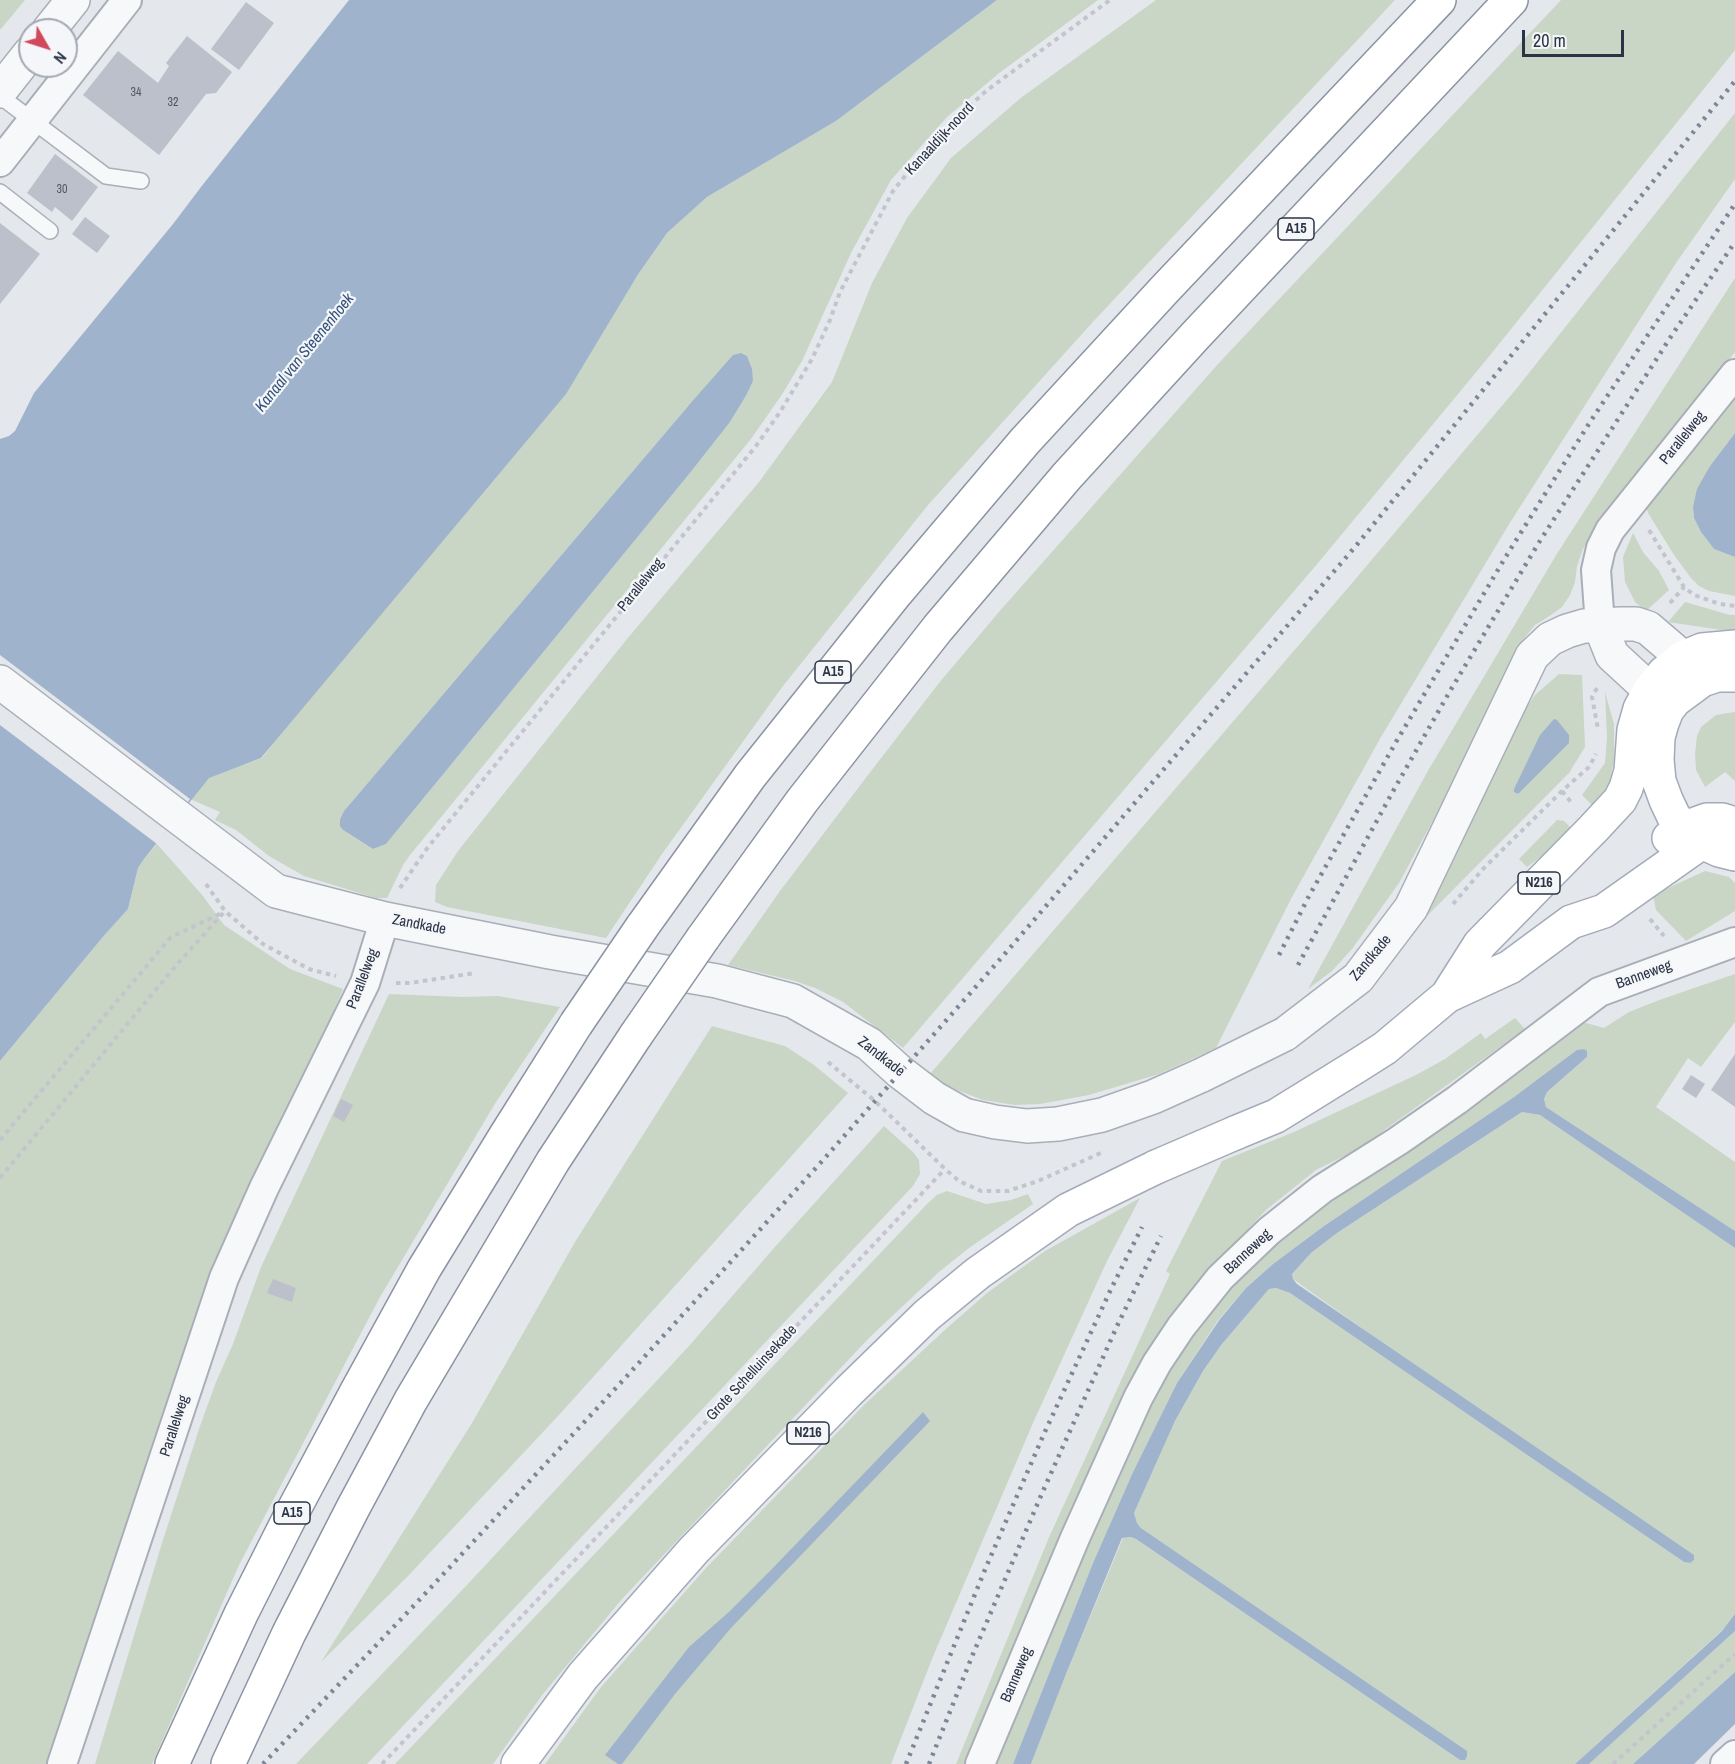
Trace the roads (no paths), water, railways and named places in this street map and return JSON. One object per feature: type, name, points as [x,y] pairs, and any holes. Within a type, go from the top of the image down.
[{"type":"main road","name":"A15","points":[[172,1764],[241,1614],[292,1513],[424,1269],[576,1024],[750,776],[896,593],[1018,450],[1166,288],[1438,0]]},
{"type":"main road","name":"A15","points":[[228,1764],[289,1633],[348,1518],[411,1400],[471,1296],[553,1161],[636,1035],[802,801],[931,637],[1059,485],[1195,336],[1511,0]]},
{"type":"main road","name":"N216","points":[[1694,835],[1674,817],[1659,781],[1657,760],[1659,700],[1664,672],[1683,657],[1702,650],[1735,647]]},
{"type":"main road","name":"N216","points":[[1447,996],[1480,944],[1620,800],[1630,771],[1634,730],[1640,709],[1659,700],[1675,700],[1702,680],[1717,675],[1735,675]]},
{"type":"main road","name":"N216","points":[[518,1764],[583,1676],[694,1550],[848,1392],[927,1315],[978,1274],[1068,1210],[1156,1167],[1276,1116],[1360,1064],[1385,1048],[1447,996],[1510,967],[1571,922],[1604,911],[1694,835],[1707,820],[1722,820],[1735,824]]},
{"type":"main road","points":[[1694,835],[1719,850],[1735,854]]},
{"type":"street","points":[[59,18],[73,0]]},
{"type":"street","points":[[0,162],[127,0]]},
{"type":"street","points":[[0,93],[18,69]]},
{"type":"street","name":"Parallelweg","points":[[1600,625],[1596,570],[1601,548],[1610,530],[1735,374]]},
{"type":"street","name":"Zandkade","points":[[0,682],[276,891],[385,919],[550,952],[717,981],[793,1001],[869,1044],[934,1098],[964,1115],[1027,1126],[1058,1124],[1102,1116],[1153,1097],[1286,1034],[1358,978],[1411,908],[1532,656],[1550,639],[1584,626],[1636,624],[1648,628],[1683,657]]},
{"type":"street","points":[[1600,625],[1612,655],[1659,700]]},
{"type":"street","name":"Parallelweg","points":[[62,1764],[224,1278],[264,1188],[365,983],[385,919]]},
{"type":"street","name":"Banneweg","points":[[980,1764],[1137,1398],[1181,1327],[1220,1278],[1269,1231],[1322,1189],[1457,1100],[1599,992],[1735,942]]},
{"type":"street","points":[[1725,1764],[1735,1755]]},
{"type":"lane","points":[[0,93],[32,121],[106,176],[141,181]]},
{"type":"lane","points":[[0,192],[50,231]]},
{"type":"water","name":"Kanaal van Steenenhoek","points":[[349,0],[997,0],[836,121],[707,197],[667,233],[637,276],[566,394],[261,758],[209,778],[138,868],[128,909],[0,1061],[0,439],[15,431],[34,393],[173,224]]},
{"type":"water","points":[[741,353],[747,356],[752,369],[753,381],[730,422],[386,844],[373,849],[343,830],[340,826],[340,819],[344,811],[689,405],[733,355]]},
{"type":"water","points":[[1735,433],[1735,557],[1714,549],[1694,518],[1693,507],[1697,489],[1710,466]]},
{"type":"water","points":[[1554,719],[1569,735],[1569,743],[1518,794],[1514,792],[1540,735]]},
{"type":"water","points":[[1577,1050],[1587,1051],[1587,1057],[1547,1092],[1544,1099],[1546,1107],[1735,1231],[1735,1248],[1540,1115],[1522,1112],[1337,1233],[1311,1253],[1292,1274],[1293,1279],[1297,1284],[1694,1555],[1694,1560],[1690,1563],[1684,1562],[1290,1293],[1276,1288],[1269,1289],[1222,1344],[1203,1371],[1175,1421],[1134,1513],[1137,1523],[1141,1528],[1467,1751],[1465,1760],[1460,1760],[1131,1537],[1122,1538],[1031,1764],[1013,1764],[1093,1563],[1133,1472],[1177,1383],[1220,1319],[1246,1288],[1273,1264],[1324,1226],[1514,1097]]},
{"type":"water","points":[[923,1412],[930,1421],[731,1628],[675,1694],[622,1764],[618,1764],[605,1755],[689,1647],[730,1611],[771,1570]]},
{"type":"water","points":[[1735,1614],[1735,1631],[1589,1764],[1575,1764],[1722,1631]]},
{"type":"water","points":[[1735,1672],[1735,1724],[1694,1764],[1633,1764]]},
{"type":"railway","points":[[263,1764],[627,1376],[824,1159],[1003,956],[1355,547],[1735,81]]},
{"type":"railway","points":[[1279,955],[1309,896],[1396,742],[1505,558],[1590,422],[1735,204]]},
{"type":"railway","points":[[1298,965],[1450,691],[1538,544],[1670,338],[1735,242]]},
{"type":"railway","points":[[906,1764],[984,1572],[1043,1436],[1142,1227]]},
{"type":"railway","points":[[929,1764],[1043,1491],[1118,1324],[1161,1236]]}]
